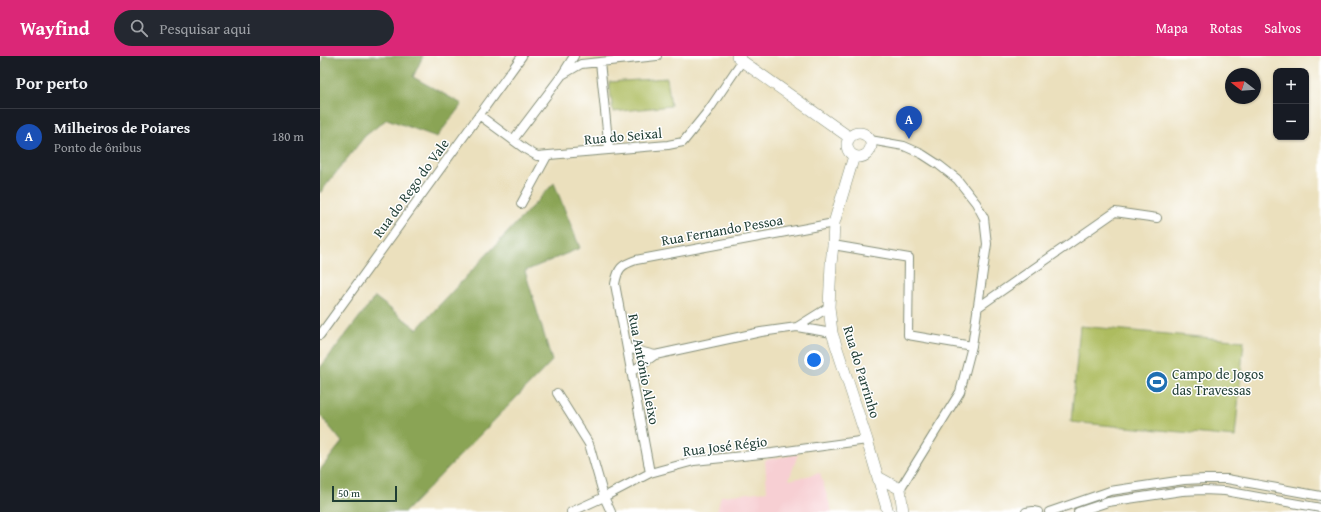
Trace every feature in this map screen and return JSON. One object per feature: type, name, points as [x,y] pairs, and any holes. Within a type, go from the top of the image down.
[{"type":"street","name":"Rua do Rego do Vale","points":[[320,335],[522,56]]},
{"type":"street","points":[[513,140],[562,75],[574,56]]},
{"type":"street","points":[[562,75],[581,64],[657,56]]},
{"type":"street","name":"Rua do Seixal","points":[[479,115],[537,156],[668,145],[683,142],[708,112],[739,59]]},
{"type":"street","points":[[739,59],[849,137]]},
{"type":"street","points":[[600,62],[609,150]]},
{"type":"street","points":[[856,132],[861,132],[868,136],[870,140],[870,152],[863,157],[854,156],[847,148],[849,137],[856,132]]},
{"type":"street","points":[[870,140],[904,146],[922,154],[957,179],[976,203],[984,218],[987,244],[972,346],[960,392],[900,489],[903,512]]},
{"type":"street","points":[[521,204],[547,156]]},
{"type":"street","name":"Rua do Parrinho","points":[[854,156],[834,223],[829,307],[832,333],[867,440],[888,512]]},
{"type":"street","points":[[977,308],[1115,212],[1157,218]]},
{"type":"street","name":"Rua Fernando Pessoa","points":[[618,271],[626,263],[636,260],[834,223]]},
{"type":"street","points":[[833,245],[909,258],[908,335],[972,346]]},
{"type":"street","name":"Rua António Aleixo","points":[[618,271],[615,284],[650,473]]},
{"type":"street","points":[[797,327],[829,307]]},
{"type":"street","points":[[631,372],[655,355],[754,334],[797,327],[832,333]]},
{"type":"street","points":[[627,348],[655,355]]},
{"type":"street","points":[[557,393],[589,444],[604,497],[611,512]]},
{"type":"street","name":"Rua José Régio","points":[[571,512],[650,473],[694,461],[772,453],[867,440]]},
{"type":"street","points":[[878,477],[900,489]]},
{"type":"street","points":[[1049,512],[1110,491],[1184,480],[1227,480],[1321,496]]},
{"type":"street","points":[[1078,512],[1108,502],[1182,491],[1203,490],[1225,491],[1321,508]]},
{"type":"street","points":[[1026,512],[1038,512]]},
{"type":"shaded area","points":[[798,454],[789,480],[820,473],[832,512],[717,512],[721,496],[767,491],[765,460]]},
{"type":"green space","points":[[323,56],[423,56],[413,77],[462,104],[437,137],[387,119],[365,136],[320,193],[320,74]]},
{"type":"green space","points":[[667,78],[671,106],[613,112],[609,82]]},
{"type":"green space","points":[[554,183],[580,248],[525,271],[552,361],[405,512],[320,512],[320,470],[342,442],[320,415],[320,368],[375,297],[417,329]]},
{"type":"green space","name":"Campo de Jogos das Travessas","points":[[1080,326],[1244,341],[1235,437],[1071,422]]},
{"type":"place","name":"Milheiros de Poiares","points":[[909,139]]},
{"type":"place","name":"Campo de Jogos das Travessas","points":[[1157,382]]}]
